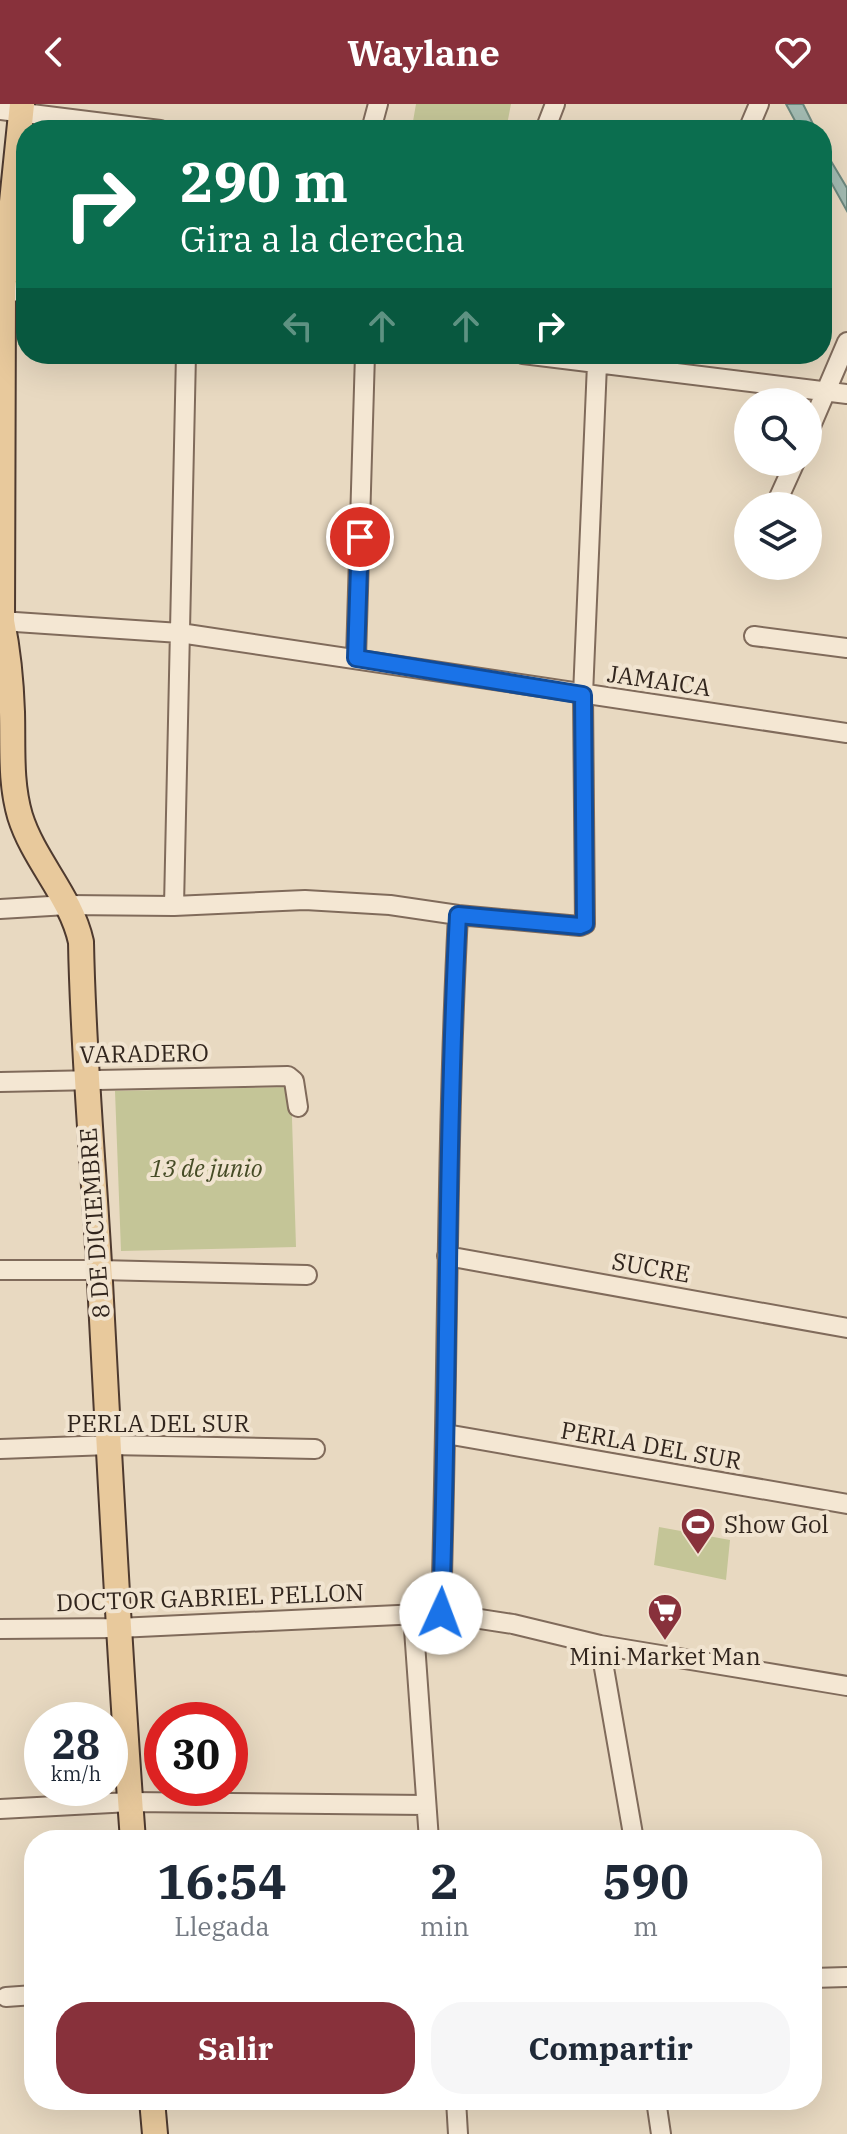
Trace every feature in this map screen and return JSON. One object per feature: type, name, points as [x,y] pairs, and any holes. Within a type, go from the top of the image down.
[{"type":"main road","name":"8 DE DICIEMBRE","points":[[15,109],[1,621],[8,650],[13,779],[21,816],[36,851],[67,905],[81,942],[85,1079],[132,1830]]},
{"type":"main road","points":[[153,2110],[155,2134]]},
{"type":"street","points":[[15,109],[91,120]]},
{"type":"street","points":[[822,402],[847,342]]},
{"type":"street","points":[[174,906],[186,364]]},
{"type":"street","points":[[356,658],[365,364]]},
{"type":"street","points":[[0,909],[305,900],[390,905],[458,915],[580,926],[585,924],[583,695],[597,364]]},
{"type":"street","points":[[658,364],[847,394]]},
{"type":"street","name":"JAMAICA","points":[[1,621],[180,633],[847,733]]},
{"type":"street","points":[[754,636],[847,648]]},
{"type":"street","points":[[441,1613],[450,1057],[458,915]]},
{"type":"street","name":"VARADERO","points":[[0,1082],[288,1076],[294,1081],[298,1107]]},
{"type":"street","name":"SUCRE","points":[[447,1256],[847,1328]]},
{"type":"street","points":[[0,1270],[307,1275]]},
{"type":"street","name":"PERLA DEL SUR","points":[[446,1434],[847,1504]]},
{"type":"street","name":"PERLA DEL SUR","points":[[0,1449],[109,1445],[315,1449]]},
{"type":"street","name":"DOCTOR GABRIEL PELLON","points":[[0,1629],[118,1628],[441,1613],[513,1624],[600,1645],[847,1686]]},
{"type":"street","points":[[413,1615],[428,1830]]},
{"type":"street","points":[[600,1645],[632,1830]]},
{"type":"street","points":[[0,1809],[130,1802],[425,1805]]},
{"type":"street","points":[[822,1978],[847,1977]]},
{"type":"street","points":[[6,1997],[24,1996]]},
{"type":"street","points":[[457,2110],[458,2134]]},
{"type":"street","points":[[657,2110],[661,2134]]},
{"type":"green space","points":[[416,104],[511,104],[508,120],[413,120]]},
{"type":"green space","name":"13 de junio","points":[[291,1087],[296,1247],[121,1251],[115,1091]]},
{"type":"green space","points":[[659,1527],[730,1540],[726,1580],[654,1565]]},
{"type":"shaded area","points":[[786,104],[803,104],[811,120],[795,120]]},
{"type":"shaded area","points":[[832,163],[847,188],[847,211],[832,184]]},
{"type":"place","name":"Show Gol","points":[[698,1556]]},
{"type":"place","name":"Mini Market Man","points":[[665,1642]]},
{"type":"route","points":[[360,537],[356,658],[583,695],[585,924],[458,915],[450,1057],[441,1613]]}]
